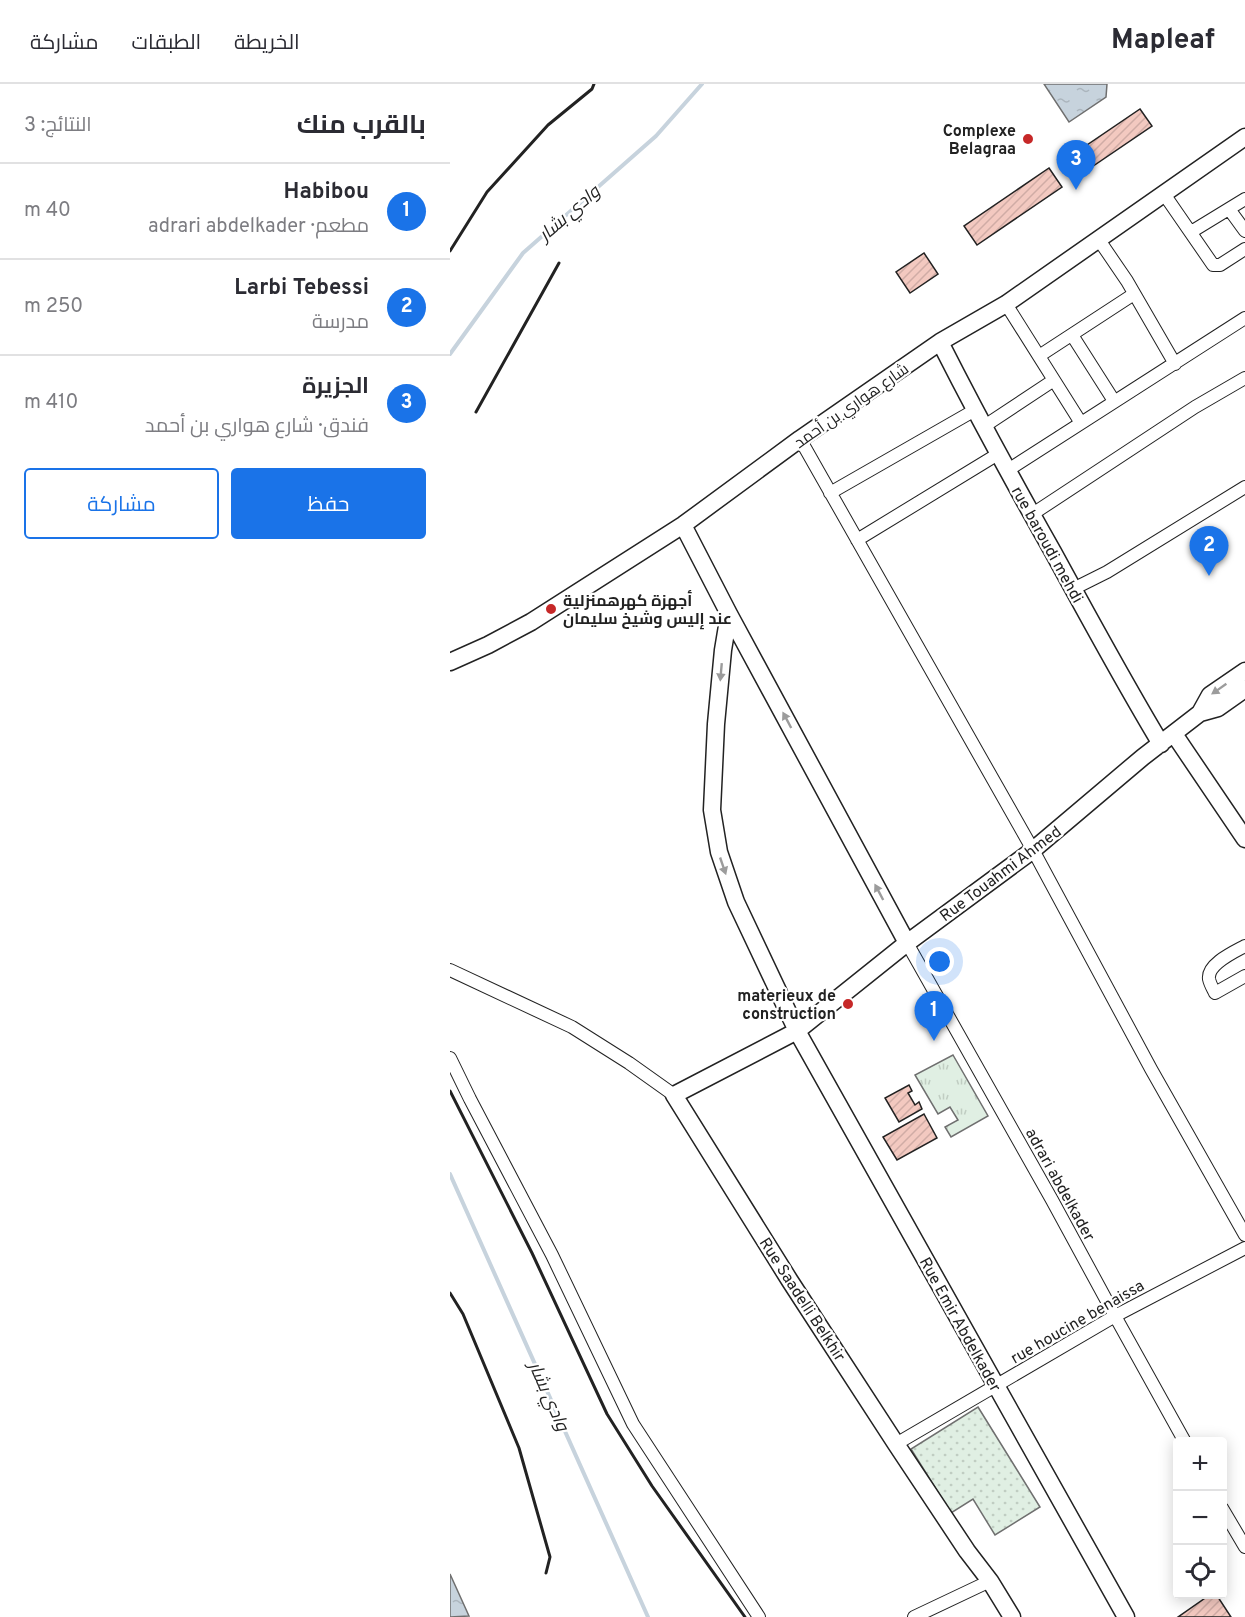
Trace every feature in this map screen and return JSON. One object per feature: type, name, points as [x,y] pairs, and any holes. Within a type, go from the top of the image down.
[{"type":"street","name":"شارع هواري بن أحمد","points":[[450,662],[531,622],[683,525],[800,439],[940,342],[1006,304],[1245,137]]},
{"type":"street","points":[[1164,194],[1215,266],[1245,249]]},
{"type":"street","points":[[1191,232],[1245,199]]},
{"type":"street","points":[[1229,209],[1245,231]]},
{"type":"street","points":[[1100,240],[1175,364]]},
{"type":"street","points":[[1039,356],[1134,294]]},
{"type":"street","points":[[1006,304],[1081,423]]},
{"type":"street","points":[[1008,470],[1245,318]]},
{"type":"street","points":[[1072,335],[1114,401]]},
{"type":"street","name":"rue baroudi mehdi","points":[[940,342],[983,427],[1122,678],[1245,839]]},
{"type":"street","points":[[1031,515],[1195,407],[1245,378]]},
{"type":"street","points":[[983,427],[1054,380]]},
{"type":"street","points":[[830,493],[975,410]]},
{"type":"street","points":[[800,439],[1033,850],[1141,1050],[1245,1235]]},
{"type":"street","points":[[857,540],[998,454]]},
{"type":"street","points":[[1073,589],[1107,572],[1245,487]]},
{"type":"street","points":[[683,525],[729,615],[907,943]]},
{"type":"street","name":"Rue Emir Abdelkader","points":[[729,615],[723,650],[716,724],[712,810],[719,852],[736,902],[797,1031],[1126,1617]]},
{"type":"street","points":[[1200,713],[1210,695],[1245,671]]},
{"type":"street","points":[[1200,713],[1218,708],[1245,689]]},
{"type":"street","name":"Rue Touahmi Ahmed","points":[[797,1031],[907,943],[1033,850],[1200,713]]},
{"type":"street","name":"adrari abdelkader","points":[[907,943],[1182,1437]]},
{"type":"street","points":[[1245,945],[1216,964],[1209,972],[1209,979],[1215,993],[1245,976]]},
{"type":"street","points":[[450,969],[572,1027],[674,1095],[797,1031]]},
{"type":"street","points":[[450,1058],[552,1255],[633,1424],[759,1617]]},
{"type":"street","name":"Rue Saadelli Belkhir","points":[[674,1095],[790,1281],[1012,1617]]},
{"type":"street","name":"rue houcine benaissa","points":[[896,1444],[1115,1316],[1245,1248]]},
{"type":"street","points":[[1227,1516],[1245,1547]]},
{"type":"street","points":[[914,1617],[990,1581]]},
{"type":"green space","points":[[953,1055],[988,1116],[951,1137],[945,1127],[958,1120],[950,1107],[938,1114],[915,1075]]},
{"type":"green space","points":[[978,1407],[1040,1507],[995,1535],[973,1499],[951,1513],[911,1449]]},
{"type":"water","points":[[1044,84],[1107,84],[1106,97],[1069,122]]},
{"type":"water","points":[[450,1574],[469,1616],[450,1617]]},
{"type":"building","points":[[1140,109],[1152,126],[1077,177],[1065,160]]},
{"type":"building","points":[[1049,168],[1062,187],[977,245],[964,226]]},
{"type":"building","points":[[924,253],[938,274],[910,293],[896,272]]},
{"type":"building","points":[[909,1085],[912,1091],[908,1093],[915,1105],[919,1102],[922,1109],[899,1122],[885,1098]]},
{"type":"building","points":[[924,1114],[937,1138],[897,1160],[883,1137]]},
{"type":"building","points":[[1204,1599],[1219,1599],[1231,1617],[1178,1617]]},
{"type":"waterway","name":"وادي بشار","points":[[450,354],[523,253],[656,136],[702,84]]},
{"type":"waterway","name":"وادي بشار","points":[[450,1174],[648,1617]]},
{"type":"wall","points":[[450,251],[487,192],[548,125],[592,89],[594,84]]},
{"type":"wall","points":[[476,412],[559,263]]},
{"type":"wall","points":[[450,1091],[532,1253],[607,1414],[652,1486],[745,1617]]},
{"type":"wall","points":[[450,1293],[463,1314],[519,1448],[550,1557],[546,1573]]},
{"type":"place","name":"Complexe Belagraa","points":[[1028,139]]},
{"type":"place","name":"الجزيرة","points":[[1076,190]]},
{"type":"place","name":"Larbi Tebessi","points":[[1209,576]]},
{"type":"place","name":"أجهزة كهرهمنزلية عند إليس وشيخ سليمان","points":[[551,609]]},
{"type":"place","name":"materieux de construction","points":[[848,1004]]},
{"type":"place","name":"Habibou","points":[[934,1041]]}]
